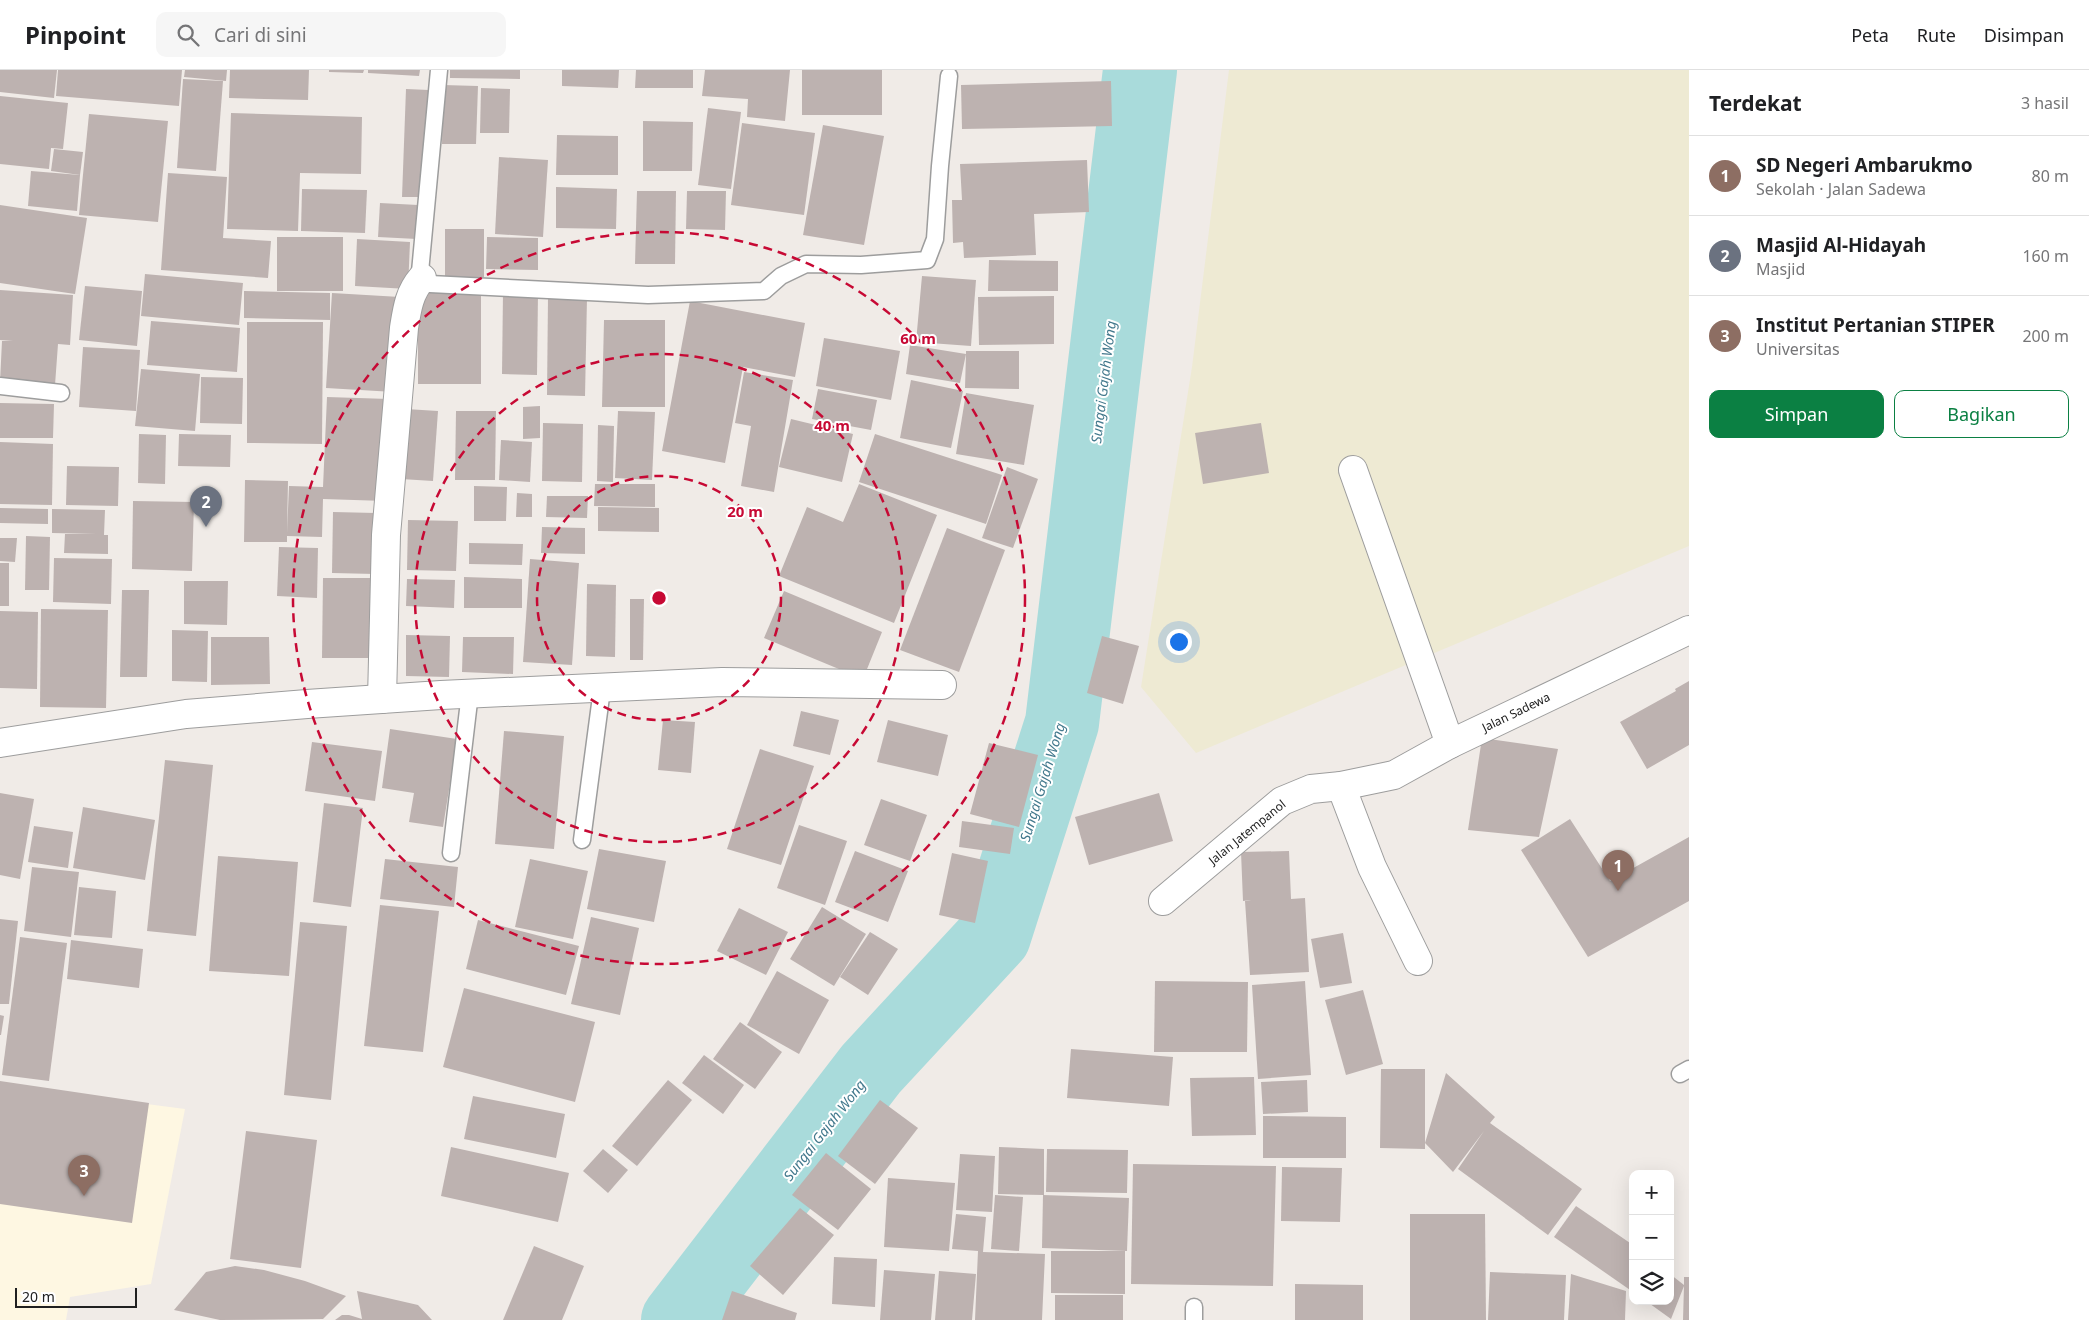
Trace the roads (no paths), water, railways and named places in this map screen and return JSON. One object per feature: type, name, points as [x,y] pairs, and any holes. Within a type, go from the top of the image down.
[{"type":"street","points":[[382,699],[386,535],[404,328],[409,299],[415,286],[422,278]]},
{"type":"street","points":[[1353,470],[1450,744]]},
{"type":"street","name":"Jalan Sadewa","points":[[1341,786],[1394,775],[1450,744],[1689,630]]},
{"type":"street","points":[[0,743],[186,714],[470,693],[602,689],[722,682],[942,685]]},
{"type":"street","points":[[1341,786],[1372,868],[1418,961]]},
{"type":"street","name":"Jalan Jatempanol","points":[[1164,900],[1282,801],[1312,788],[1341,786]]},
{"type":"lane","points":[[439,70],[420,272],[422,278],[430,284],[648,295],[764,291],[780,276],[806,264],[861,265],[927,260],[935,239],[940,166],[950,76]]},
{"type":"lane","points":[[0,386],[60,393]]},
{"type":"lane","points":[[582,840],[602,689]]},
{"type":"lane","points":[[451,853],[470,693]]},
{"type":"waterway","name":"Sungai Gajah Wong","points":[[678,1320],[871,1069],[994,936],[1062,723],[1140,70]]},
{"type":"place","name":"Masjid Al-Hidayah","points":[[206,527]]},
{"type":"place","name":"SD Negeri Ambarukmo","points":[[1618,891]]},
{"type":"place","name":"Institut Pertanian STIPER","points":[[84,1196]]}]
